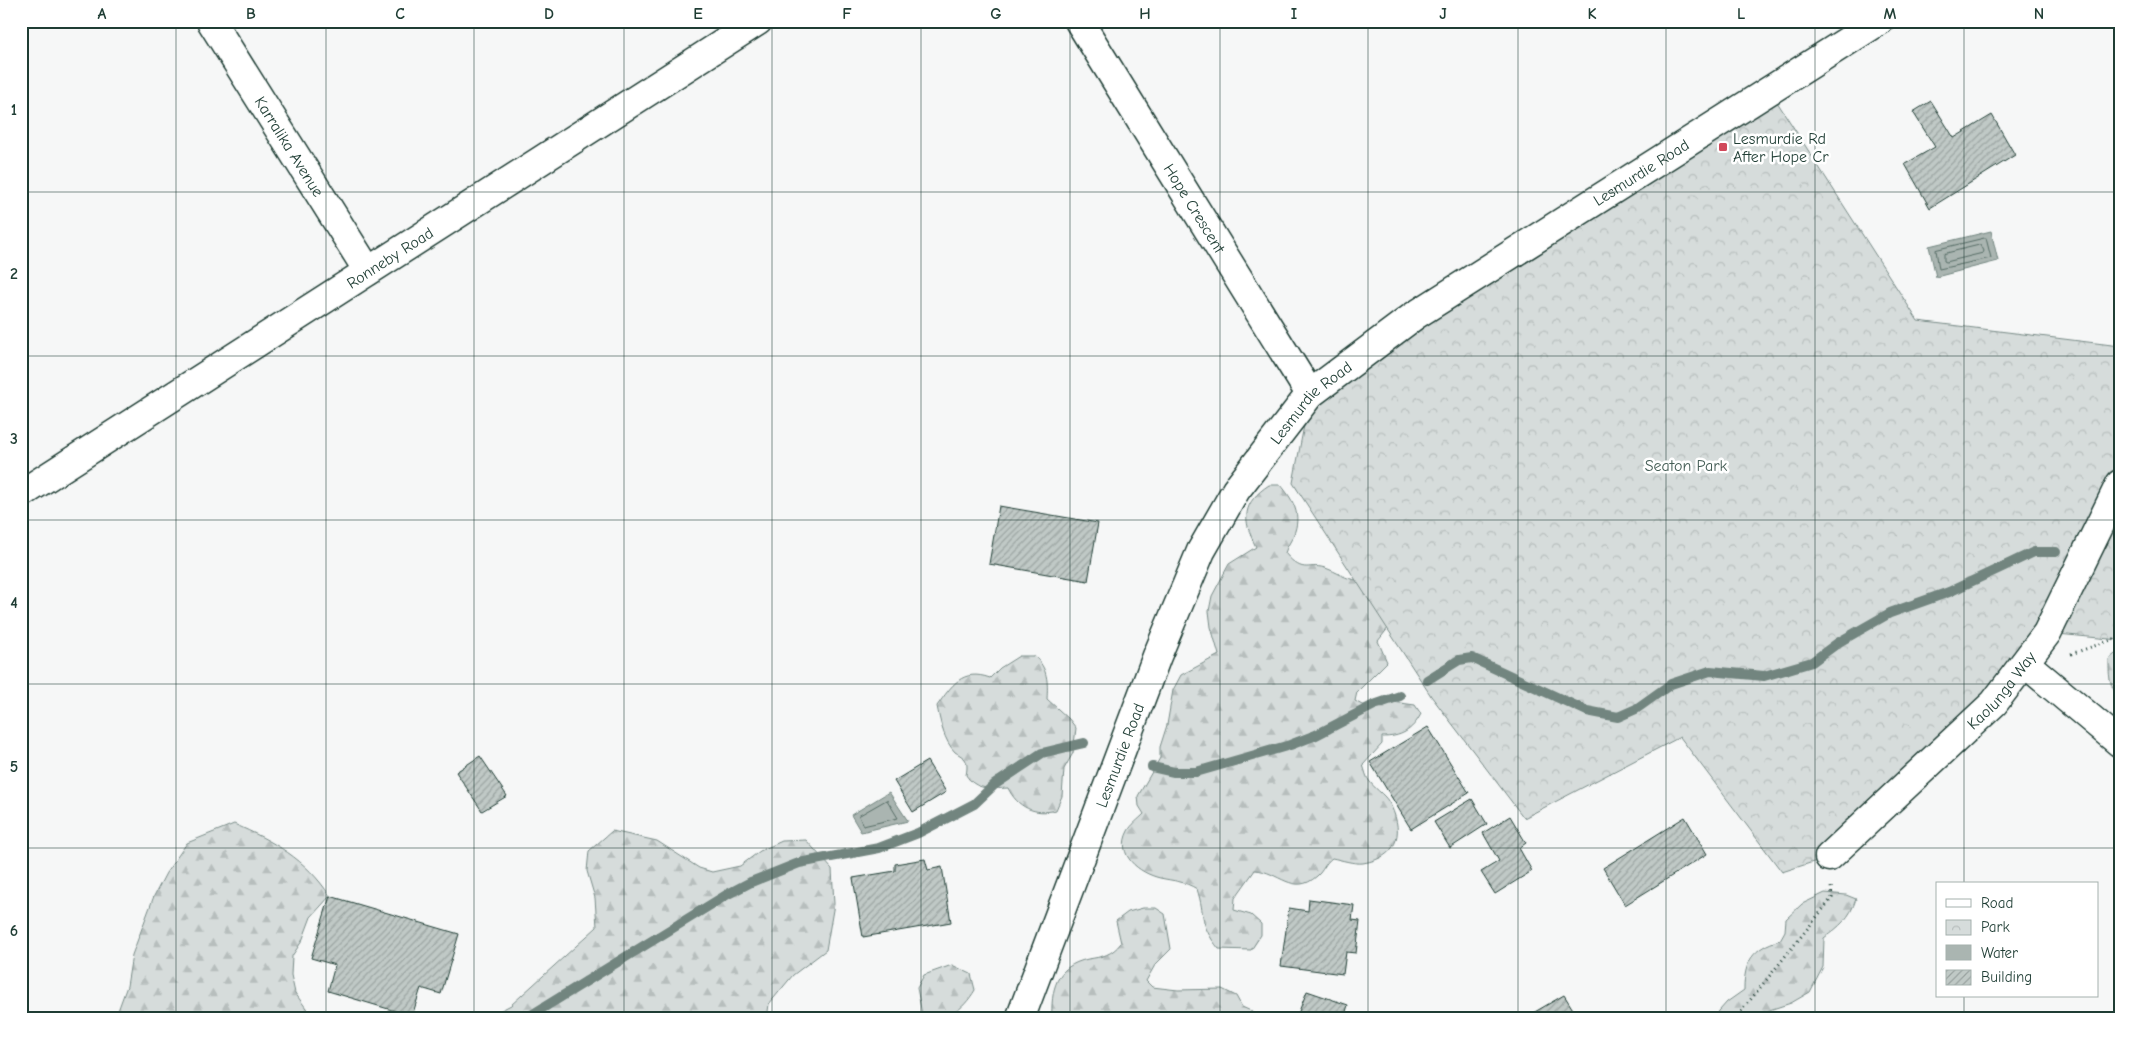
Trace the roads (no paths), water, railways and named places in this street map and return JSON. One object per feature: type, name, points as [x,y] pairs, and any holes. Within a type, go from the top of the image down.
[{"type":"street","name":"Karralika Avenue","points":[[211,21],[368,271]]},
{"type":"street","name":"Ronneby Road","points":[[21,494],[758,21]]},
{"type":"street","name":"Hope Crescent","points":[[1079,21],[1310,394]]},
{"type":"street","name":"Lesmurdie Road","points":[[1020,1019],[1157,656],[1201,551],[1236,490],[1310,394],[1414,316],[1879,21]]},
{"type":"street","name":"Kaolunga Way","points":[[1829,856],[1994,703],[2047,633],[2120,484]]},
{"type":"street","points":[[2025,663],[2120,743]]},
{"type":"water","points":[[1991,231],[1998,261],[1936,277],[1929,246]]},
{"type":"water","points":[[889,792],[908,821],[861,832],[851,815]]},
{"type":"waterway","points":[[1427,680],[1459,660],[1472,658],[1587,711],[1618,717],[1636,709],[1671,684],[1710,671],[1764,676],[1812,662],[1839,642],[1890,613],[1949,592],[2034,552],[2056,552]]},
{"type":"waterway","points":[[1152,767],[1174,772],[1196,772],[1290,745],[1316,735],[1374,705],[1400,696]]},
{"type":"waterway","points":[[525,1019],[728,894],[751,882],[799,863],[879,848],[918,833],[974,804],[994,785],[1042,753],[1084,743]]},
{"type":"place","name":"Lesmurdie Rd After Hope Cr","points":[[1723,147]]},
{"type":"park label","name":"Seaton Park","points":[[1686,465]]}]
